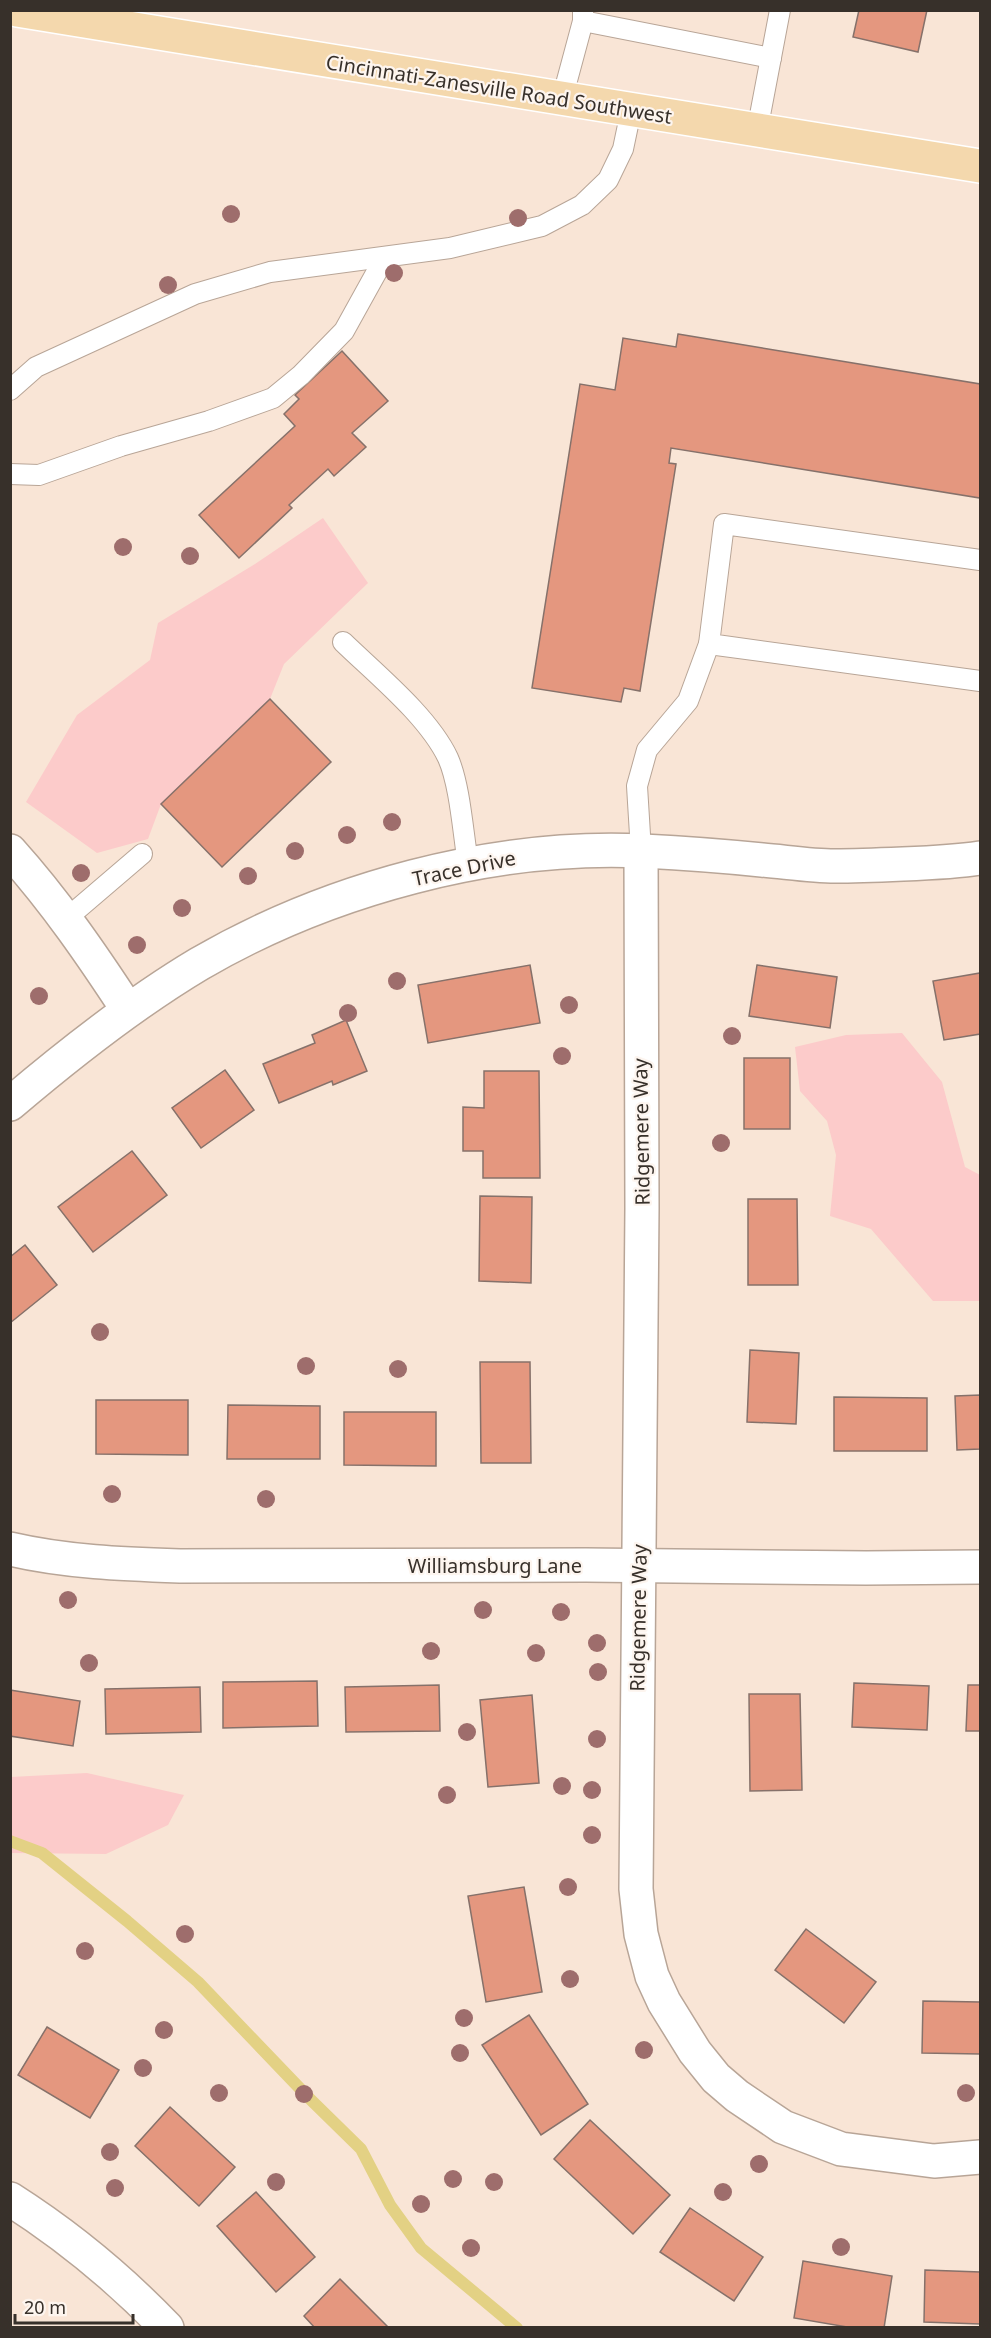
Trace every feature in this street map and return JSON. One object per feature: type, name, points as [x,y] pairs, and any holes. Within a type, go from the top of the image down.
[{"type":"main road","name":"Cincinnati-Zanesville Road Southwest","points":[[17,10],[981,166]]},
{"type":"street","name":"Trace Drive","points":[[10,1104],[128,1010],[200,964],[269,928],[351,895],[468,863],[522,855],[583,850],[641,851],[833,866],[931,863],[981,858]]},
{"type":"street","points":[[10,851],[40,884],[66,919],[128,1010]]},
{"type":"street","name":"Ridgemere Way","points":[[641,851],[642,1208],[636,1889],[646,1955],[652,1976],[664,2002],[695,2052],[716,2078],[737,2096],[783,2127],[841,2149],[934,2161],[981,2157]]},
{"type":"street","name":"Williamsburg Lane","points":[[10,1549],[63,1559],[122,1565],[981,1567]]},
{"type":"street","points":[[10,2199],[41,2218],[87,2253],[131,2290],[167,2328]]},
{"type":"lane","points":[[757,131],[780,10]]},
{"type":"lane","points":[[562,99],[583,16],[771,58]]},
{"type":"lane","points":[[10,390],[36,367],[195,294],[270,272],[450,248],[542,226],[582,206],[608,180],[623,149],[631,111]]},
{"type":"lane","points":[[10,474],[39,475],[121,446],[209,421],[273,398],[301,375],[344,331],[385,257]]},
{"type":"lane","points":[[641,851],[637,786],[647,750],[688,701],[709,644],[724,524],[981,560]]},
{"type":"lane","points":[[344,642],[428,727],[448,759],[468,863]]},
{"type":"lane","points":[[709,644],[981,681]]},
{"type":"lane","points":[[66,919],[142,854]]},
{"type":"shaded area","points":[[323,518],[368,583],[284,664],[270,699],[161,804],[148,839],[97,853],[26,802],[77,715],[150,660],[158,623],[255,564]]},
{"type":"shaded area","points":[[902,1033],[942,1082],[965,1167],[980,1175],[980,1301],[933,1301],[871,1229],[830,1216],[836,1155],[827,1121],[800,1091],[795,1047],[846,1035]]},
{"type":"shaded area","points":[[87,1773],[184,1795],[168,1825],[106,1854],[11,1853],[11,1777]]},
{"type":"building","points":[[859,10],[927,10],[918,52],[853,37]]},
{"type":"building","points":[[678,334],[980,384],[980,498],[671,448],[669,463],[676,464],[640,691],[624,688],[621,702],[532,688],[580,384],[615,390],[623,338],[676,347]]},
{"type":"building","points":[[342,351],[388,401],[352,433],[366,447],[334,476],[328,469],[289,505],[292,508],[239,558],[199,515],[295,426],[284,414],[299,399],[295,395]]},
{"type":"building","points":[[270,699],[331,762],[222,867],[161,804]]},
{"type":"building","points":[[530,965],[540,1023],[428,1043],[418,985]]},
{"type":"building","points":[[757,965],[837,977],[830,1028],[749,1016]]},
{"type":"building","points":[[980,973],[980,1034],[944,1040],[933,981]]},
{"type":"building","points":[[346,1020],[367,1071],[333,1085],[332,1081],[279,1103],[263,1064],[315,1043],[312,1035]]},
{"type":"building","points":[[744,1058],[790,1058],[790,1129],[744,1129]]},
{"type":"building","points":[[225,1070],[254,1110],[201,1148],[172,1108]]},
{"type":"building","points":[[484,1071],[539,1071],[540,1178],[483,1178],[483,1151],[463,1151],[463,1107],[484,1108]]},
{"type":"building","points":[[132,1151],[167,1195],[93,1252],[58,1207]]},
{"type":"building","points":[[480,1196],[532,1197],[531,1283],[479,1281]]},
{"type":"building","points":[[748,1199],[797,1199],[798,1285],[748,1285]]},
{"type":"building","points":[[25,1245],[57,1285],[10,1323],[10,1257]]},
{"type":"building","points":[[750,1350],[799,1353],[796,1424],[747,1422]]},
{"type":"building","points":[[480,1362],[530,1362],[531,1463],[481,1463]]},
{"type":"building","points":[[980,1395],[980,1449],[957,1450],[955,1396]]},
{"type":"building","points":[[834,1397],[927,1398],[927,1451],[834,1451]]},
{"type":"building","points":[[96,1400],[188,1400],[188,1455],[96,1454]]},
{"type":"building","points":[[228,1405],[320,1406],[320,1459],[227,1459]]},
{"type":"building","points":[[344,1412],[436,1412],[436,1466],[344,1465]]},
{"type":"building","points":[[317,1681],[318,1726],[223,1728],[223,1682]]},
{"type":"building","points":[[854,1683],[929,1686],[927,1730],[852,1727]]},
{"type":"building","points":[[439,1685],[440,1731],[346,1732],[345,1687]]},
{"type":"building","points":[[968,1685],[980,1685],[980,1731],[966,1731]]},
{"type":"building","points":[[200,1687],[201,1732],[106,1734],[105,1689]]},
{"type":"building","points":[[10,1690],[80,1701],[73,1746],[10,1736]]},
{"type":"building","points":[[749,1694],[800,1694],[802,1790],[750,1791]]},
{"type":"building","points":[[532,1695],[539,1783],[488,1787],[480,1700]]},
{"type":"building","points":[[524,1887],[542,1992],[486,2002],[468,1896]]},
{"type":"building","points":[[806,1929],[876,1982],[844,2023],[775,1970]]},
{"type":"building","points":[[923,2001],[980,2002],[980,2054],[922,2053]]},
{"type":"building","points":[[529,2015],[588,2104],[541,2135],[482,2045]]},
{"type":"building","points":[[47,2027],[119,2070],[90,2118],[18,2075]]},
{"type":"building","points":[[170,2107],[235,2167],[199,2206],[135,2146]]},
{"type":"building","points":[[590,2120],[670,2195],[633,2234],[554,2159]]},
{"type":"building","points":[[256,2192],[315,2257],[276,2292],[217,2226]]},
{"type":"building","points":[[690,2208],[763,2257],[734,2301],[660,2252]]},
{"type":"building","points":[[803,2261],[892,2276],[884,2328],[853,2328],[794,2318]]},
{"type":"building","points":[[925,2270],[980,2272],[980,2324],[924,2322]]},
{"type":"building","points":[[340,2279],[389,2328],[315,2328],[304,2316]]},
{"type":"waterway","points":[[10,1841],[42,1853],[198,1982],[361,2149],[390,2205],[421,2248],[517,2328]]}]
